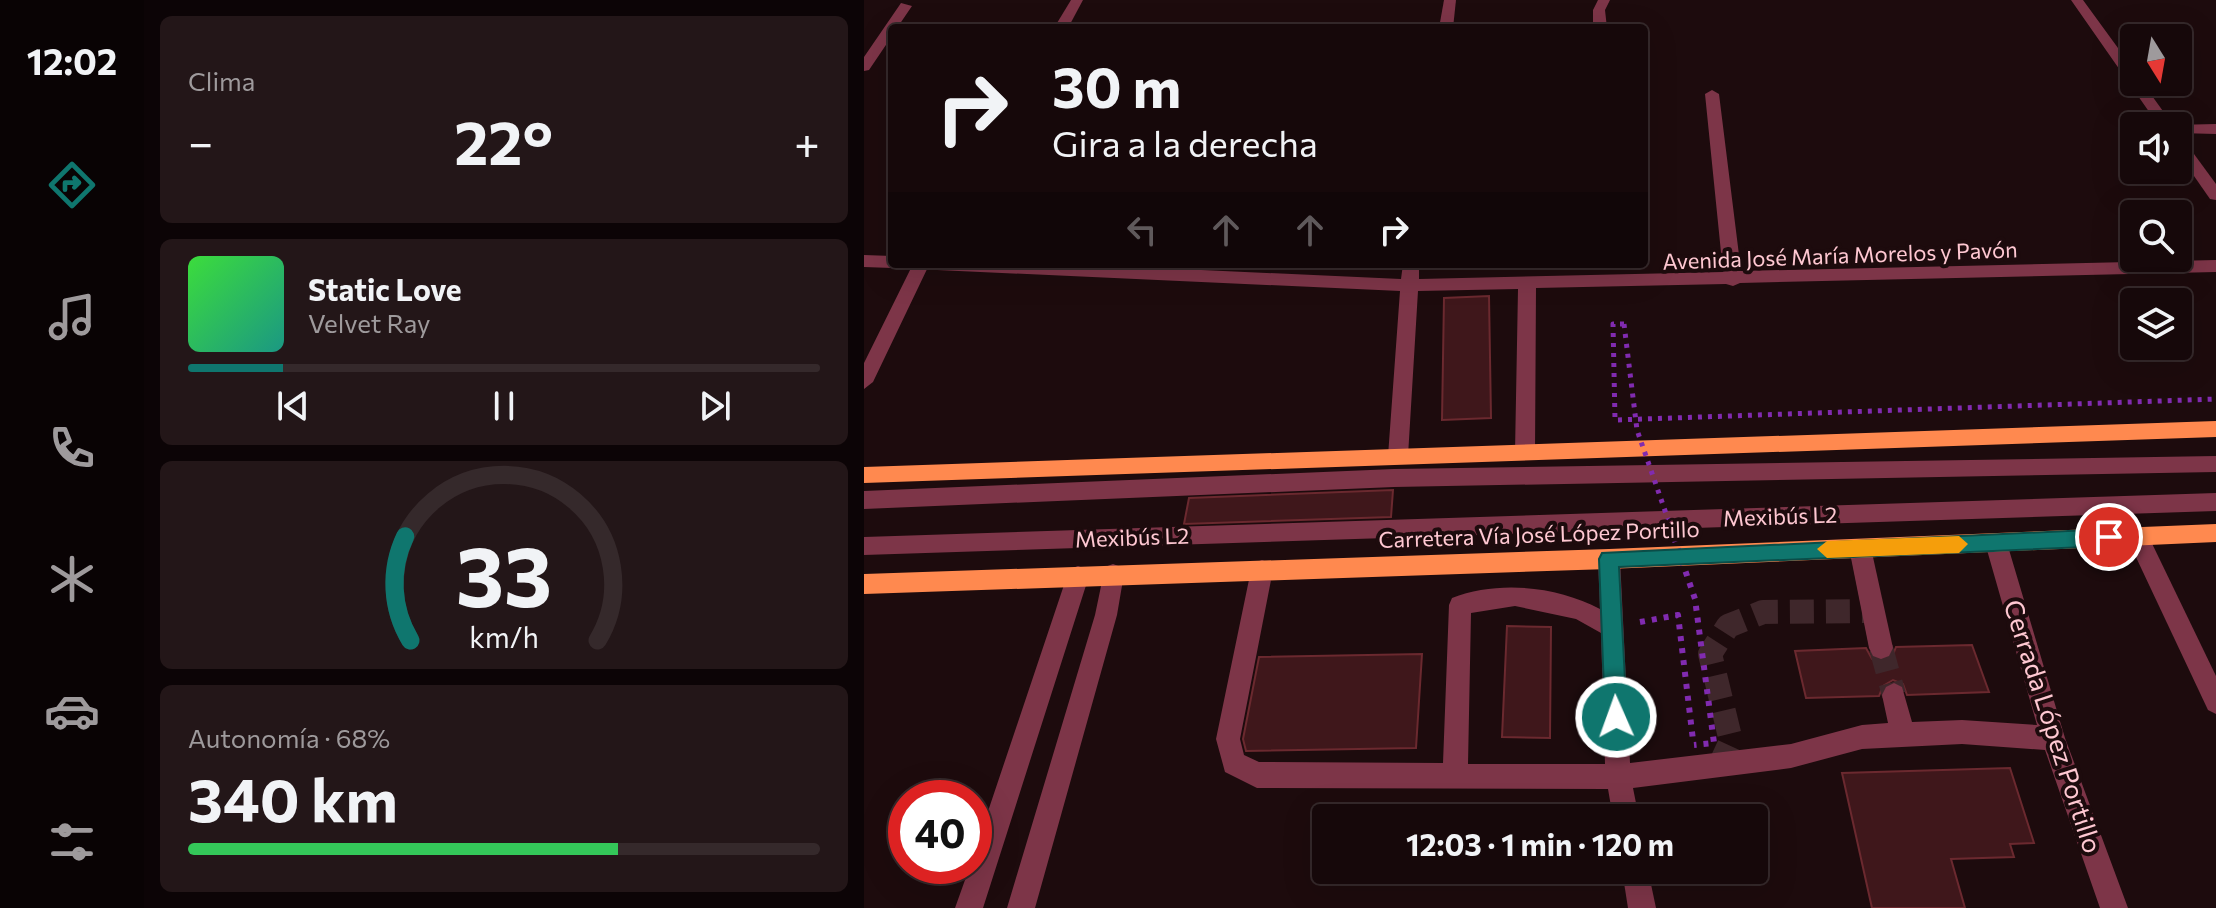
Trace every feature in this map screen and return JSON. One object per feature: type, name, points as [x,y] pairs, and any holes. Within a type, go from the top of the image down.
[{"type":"main road","points":[[864,475],[2216,429]]},
{"type":"main road","name":"Carretera Vía José López Portillo","points":[[864,584],[1609,559],[2216,533]]},
{"type":"street","points":[[1063,24],[1077,0]]},
{"type":"street","points":[[1447,24],[1450,0]]},
{"type":"street","points":[[1600,24],[1599,10],[1604,0]]},
{"type":"street","points":[[2077,0],[2120,60]]},
{"type":"street","points":[[894,24],[906,6]]},
{"type":"street","points":[[864,67],[888,32]]},
{"type":"street","points":[[1712,94],[1733,280]]},
{"type":"street","points":[[2192,128],[2216,129]]},
{"type":"street","points":[[2192,162],[2216,195]]},
{"type":"street","points":[[864,261],[888,262]]},
{"type":"street","name":"Avenida José María Morelos y Pavón","points":[[1027,268],[1408,285],[1733,280],[2216,266]]},
{"type":"street","points":[[864,382],[919,268]]},
{"type":"street","points":[[1398,456],[1410,268]]},
{"type":"street","points":[[1601,268],[1601,283]]},
{"type":"street","points":[[1525,452],[1527,283]]},
{"type":"street","name":"Mexibús L2","points":[[864,500],[1394,478],[2216,464]]},
{"type":"street","name":"Mexibús L2","points":[[864,546],[2216,502]]},
{"type":"street","points":[[2137,536],[2208,669],[2216,702]]},
{"type":"street","name":"Cerrada López Portillo","points":[[1996,543],[2053,738],[2114,908]]},
{"type":"street","points":[[1860,548],[1881,648]]},
{"type":"street","points":[[1609,559],[1618,777],[1623,804]]},
{"type":"street","points":[[1262,570],[1228,739],[1234,763],[1257,775],[1618,777],[1791,756],[1862,737],[1962,732],[2053,738]]},
{"type":"street","points":[[1021,908],[1106,615],[1113,574]]},
{"type":"street","points":[[969,908],[1078,576]]},
{"type":"street","points":[[1455,776],[1460,605],[1515,596],[1580,610],[1612,627]]},
{"type":"street","points":[[1894,695],[1903,735]]},
{"type":"street","points":[[1638,884],[1642,908]]},
{"type":"path","points":[[1612,627],[1678,615],[1694,745],[1714,743],[1695,599],[1637,430],[1624,324],[1613,324],[1615,420],[2216,399]]},
{"type":"building","points":[[1489,296],[1491,418],[1442,420],[1444,298]]},
{"type":"building","points":[[1393,490],[1391,517],[1184,524],[1189,498]]},
{"type":"building","points":[[1507,626],[1551,627],[1550,738],[1502,737]]},
{"type":"building","points":[[1972,645],[1989,692],[1907,695],[1903,684],[1893,680],[1883,686],[1879,696],[1806,698],[1795,651],[1866,648],[1872,659],[1882,662],[1892,657],[1896,647]]},
{"type":"building","points":[[1422,654],[1416,748],[1246,751],[1243,739],[1259,657]]},
{"type":"building","points":[[2010,768],[2034,843],[2010,844],[2014,857],[1951,859],[1965,908],[1872,908],[1842,773]]},
{"type":"tunnel","points":[[1719,767],[1731,741],[1710,654],[1728,626],[1763,612],[1873,611]]},
{"type":"tunnel","points":[[1881,648],[1894,695]]},
{"type":"slow traffic","points":[[1827,549],[1959,544]]},
{"type":"route","points":[[1616,717],[1609,559],[2109,537]]}]
